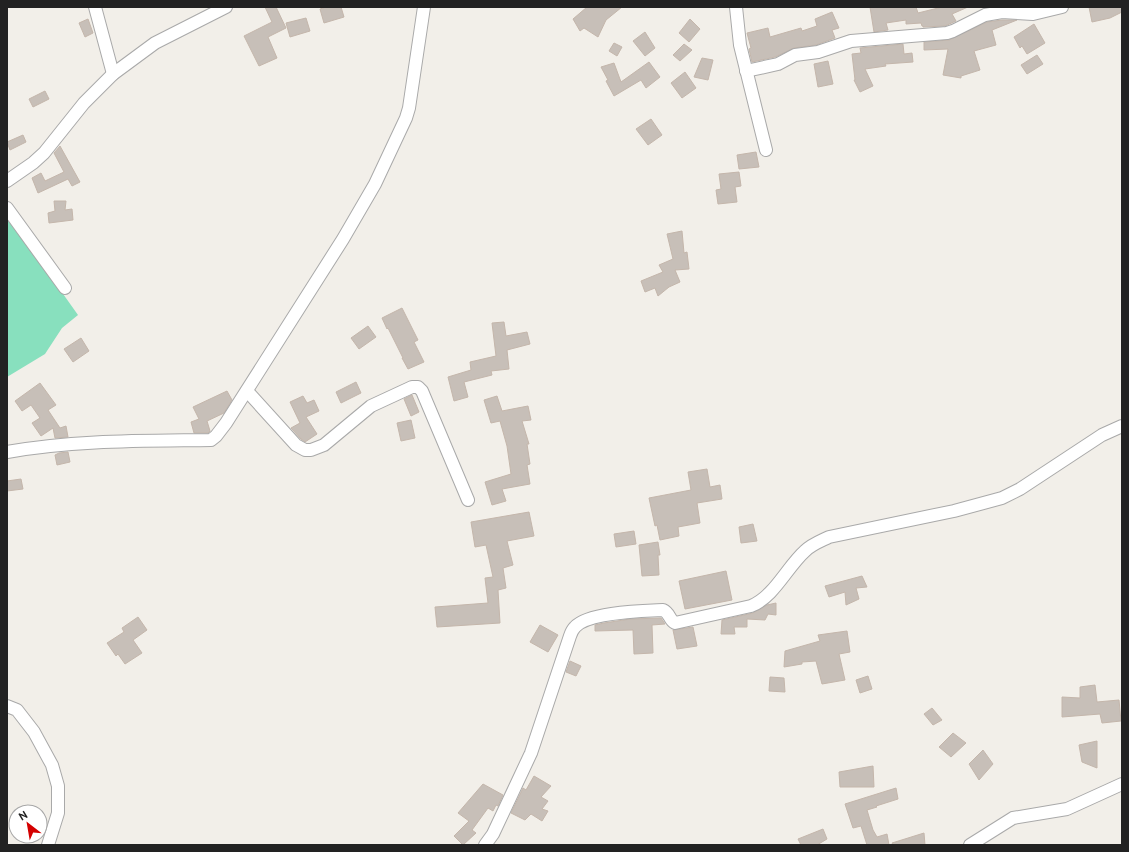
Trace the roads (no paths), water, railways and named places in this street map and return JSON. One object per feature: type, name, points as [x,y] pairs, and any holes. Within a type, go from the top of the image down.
[{"type":"street","points":[[95,7],[113,74]]},
{"type":"street","points":[[7,181],[33,163],[44,153],[84,102],[113,74],[155,43],[226,7]]},
{"type":"street","points":[[7,452],[27,448],[91,441],[211,440],[216,436],[247,391],[343,239],[375,184],[406,118],[412,93],[424,7]]},
{"type":"street","points":[[736,7],[740,45],[766,150]]},
{"type":"street","points":[[746,71],[778,64],[796,55],[822,51],[851,41],[952,31],[983,11],[1033,14],[1062,7]]},
{"type":"street","points":[[7,208],[65,288]]},
{"type":"street","points":[[247,391],[296,445],[305,450],[311,450],[324,445],[376,403],[412,387],[418,387],[422,391],[468,500]]},
{"type":"street","points":[[486,845],[493,834],[531,753],[570,636],[574,627],[581,622],[592,617],[602,615],[663,610],[667,613],[671,621],[675,623],[751,606],[762,601],[804,551],[820,541],[830,537],[954,511],[1002,498],[1020,489],[1102,435],[1122,426]]},
{"type":"street","points":[[7,706],[17,710],[34,732],[52,765],[58,786],[58,813],[48,845]]},
{"type":"street","points":[[970,845],[1013,818],[1067,809],[1122,784]]}]
